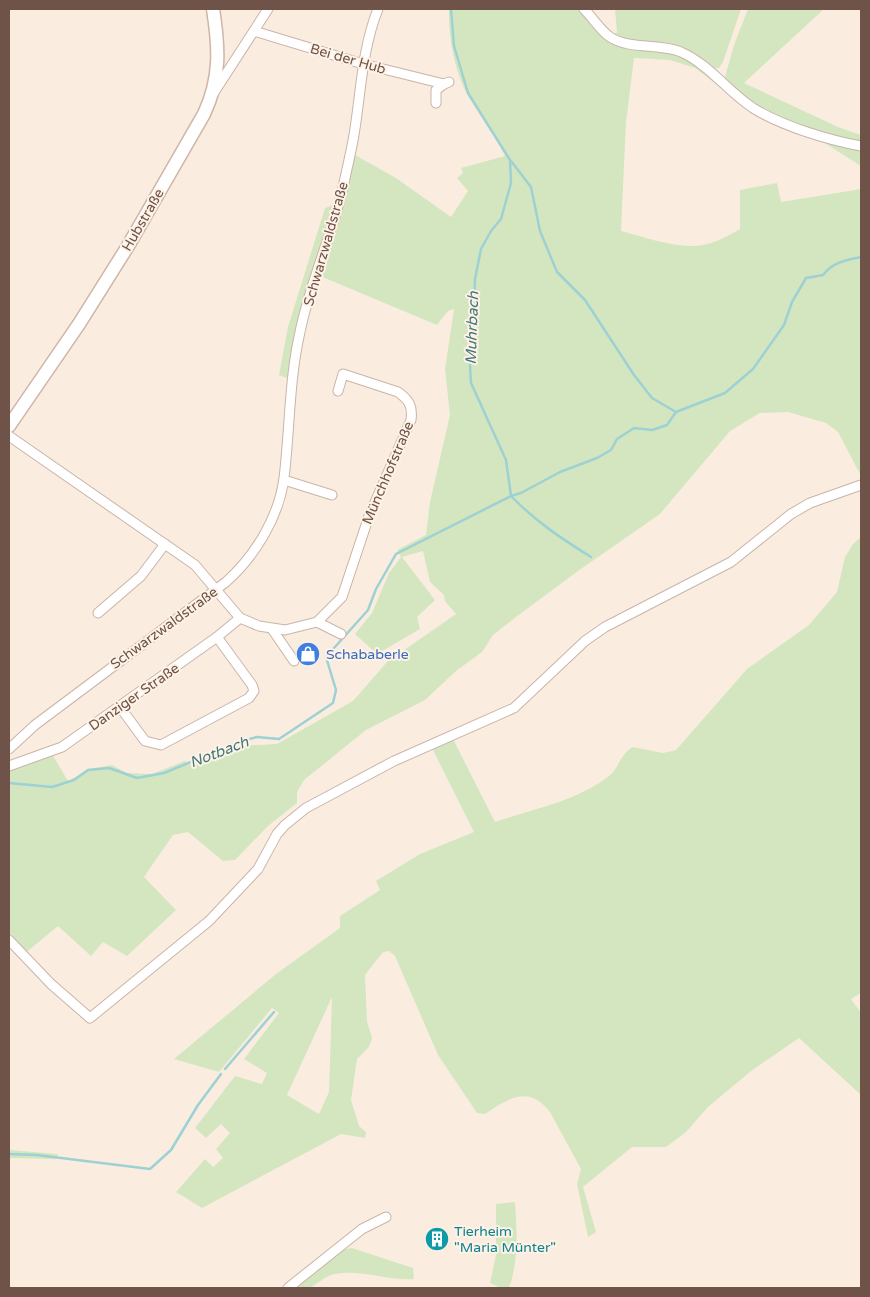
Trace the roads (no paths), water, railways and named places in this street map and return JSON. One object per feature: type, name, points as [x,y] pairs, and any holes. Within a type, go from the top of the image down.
[{"type":"main road","points":[[213,9],[218,54],[218,74],[213,95]]},
{"type":"main road","name":"Hubstraße","points":[[9,426],[79,324],[128,246],[213,95]]},
{"type":"street","name":"Hubstraße","points":[[213,95],[268,9]]},
{"type":"street","name":"Schwarzwaldstraße","points":[[11,747],[34,724],[218,589],[238,571],[260,543],[273,514],[284,480],[292,375],[300,330],[343,188],[354,136],[369,31],[378,9]]},
{"type":"street","points":[[584,9],[602,30],[612,38],[624,42],[679,51],[697,60],[753,108],[776,120],[861,146]]},
{"type":"street","name":"Bei der Hub","points":[[254,31],[363,64],[447,83],[436,90],[436,103]]},
{"type":"street","name":"Münchhofstraße","points":[[240,618],[272,629],[285,630],[317,622],[342,598],[369,516],[411,420],[412,412],[405,397],[398,392],[343,374],[338,391]]},
{"type":"street","points":[[9,436],[195,565],[218,589],[240,618]]},
{"type":"street","points":[[284,480],[332,495]]},
{"type":"street","points":[[9,940],[51,984],[90,1018],[215,914],[258,869],[277,834],[306,808],[394,761],[514,708],[584,641],[605,627],[731,562],[791,514],[810,504],[861,485]]},
{"type":"street","points":[[98,613],[141,576],[164,544]]},
{"type":"street","name":"Danziger Straße","points":[[9,766],[62,747],[217,637],[240,618]]},
{"type":"street","points":[[317,622],[341,634]]},
{"type":"street","points":[[272,629],[294,661]]},
{"type":"street","points":[[120,707],[145,741],[161,745],[249,698],[254,691],[252,685],[217,637]]},
{"type":"street","points":[[11,747],[11,752],[20,762]]},
{"type":"street","points":[[288,1288],[362,1229],[386,1217]]},
{"type":"waterway","name":"Muhrbach","points":[[451,9],[454,46],[468,93],[510,160],[511,183],[501,219],[491,231],[481,249],[475,279],[474,316],[469,349],[471,383],[506,460],[511,496]]},
{"type":"waterway","name":"Muhrbach","points":[[511,161],[531,187],[540,231],[557,272],[585,300],[634,375],[652,398],[676,412]]},
{"type":"waterway","name":"Notbach","points":[[9,783],[52,787],[74,780],[88,770],[109,768],[137,778],[164,773],[242,741],[257,737],[279,739],[333,703],[336,690],[326,657],[368,610],[376,589],[396,554],[560,472],[597,458],[611,450],[617,439],[634,428],[652,430],[667,425],[676,412],[725,393],[753,369],[784,325],[792,302],[806,278],[823,275],[835,264],[861,257]]},
{"type":"waterway","points":[[511,496],[549,529],[591,557]]},
{"type":"waterway","points":[[225,1069],[274,1012]]},
{"type":"waterway","points":[[9,1154],[37,1155],[150,1169],[171,1150],[198,1105],[221,1074]]},
{"type":"place","name":"Schababerle","points":[[308,654]]},
{"type":"place","name":"Tierheim \"Maria Münter\"","points":[[437,1239]]}]
